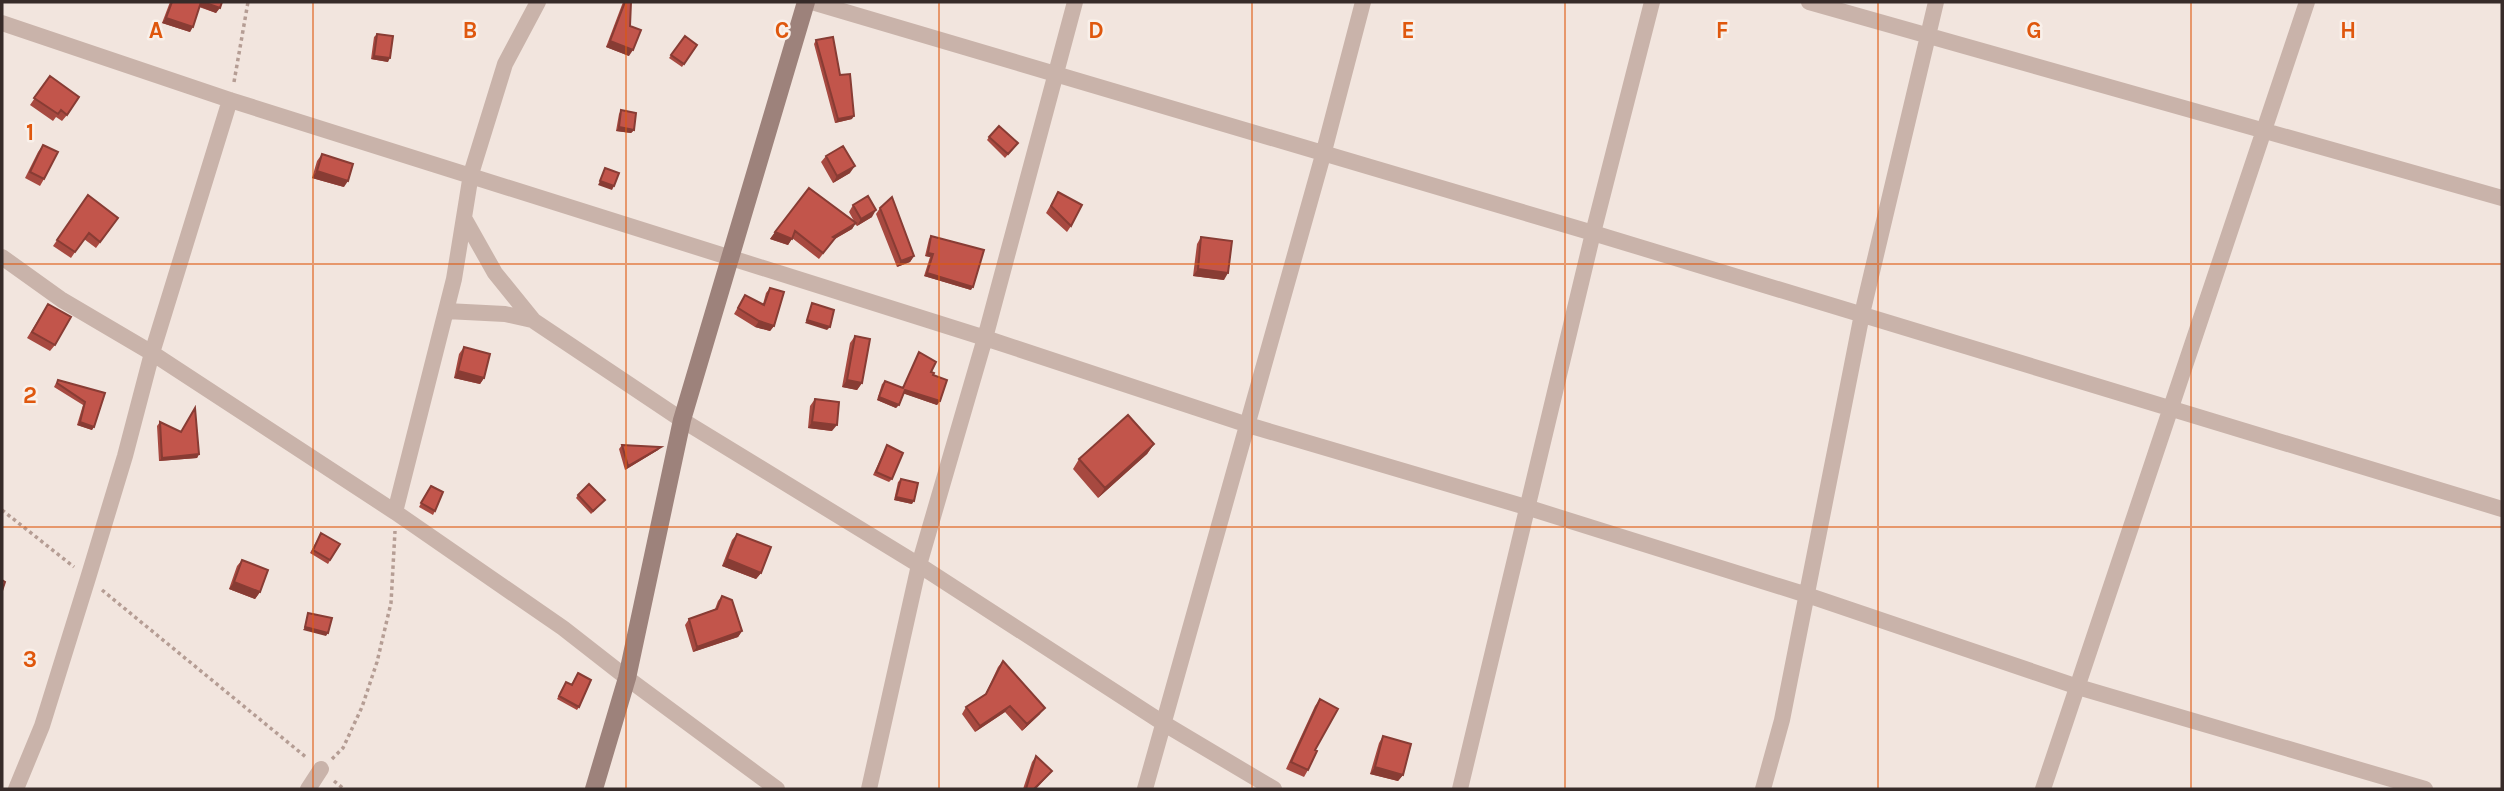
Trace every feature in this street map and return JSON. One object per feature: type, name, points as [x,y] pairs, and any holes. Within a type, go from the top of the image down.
[{"type":"street","points":[[396,512],[454,279],[471,174],[505,64],[538,2]]},
{"type":"street","points":[[594,789],[627,678],[682,420],[809,2],[1593,233],[2502,509]]},
{"type":"street","points":[[869,789],[919,565],[985,338],[1075,2]]},
{"type":"street","points":[[1146,789],[1323,155],[1363,2]]},
{"type":"street","points":[[1460,789],[1593,233],[1652,2]]},
{"type":"street","points":[[1809,2],[2502,198]]},
{"type":"street","points":[[1763,789],[1782,720],[1862,314],[1936,2]]},
{"type":"street","points":[[2043,789],[2307,2]]},
{"type":"street","points":[[2,23],[230,100],[985,338],[1248,425],[1527,507],[1807,594],[2078,687],[2425,789]]},
{"type":"street","points":[[16,789],[41,726],[88,578],[125,456],[152,353],[230,100]]},
{"type":"street","points":[[464,218],[495,273],[534,321],[682,420],[919,565],[1163,723],[1274,789]]},
{"type":"street","points":[[2,257],[62,300],[152,353],[396,512],[564,628],[777,789]]},
{"type":"street","points":[[446,311],[505,314],[534,321]]},
{"type":"street","points":[[308,789],[321,769]]},
{"type":"path","points":[[230,100],[248,2]]},
{"type":"path","points":[[2,510],[344,789]]},
{"type":"path","points":[[321,769],[343,748],[362,707],[377,662],[391,603],[396,512]]},
{"type":"building","points":[[172,2],[201,2],[193,27],[166,18]]},
{"type":"building","points":[[203,2],[222,2],[220,8]]},
{"type":"building","points":[[625,2],[631,2],[630,26],[641,30],[633,50],[610,41]]},
{"type":"building","points":[[377,34],[393,36],[390,58],[374,56]]},
{"type":"building","points":[[685,36],[697,45],[684,64],[671,55]]},
{"type":"building","points":[[833,37],[840,75],[850,74],[854,116],[838,119],[816,40]]},
{"type":"building","points":[[50,76],[79,97],[67,115],[61,110],[58,114],[34,98]]},
{"type":"building","points":[[621,110],[636,113],[634,130],[619,127]]},
{"type":"building","points":[[999,126],[1018,143],[1008,154],[989,137]]},
{"type":"building","points":[[43,145],[58,152],[44,179],[30,172]]},
{"type":"building","points":[[843,146],[855,166],[837,176],[826,156]]},
{"type":"building","points":[[322,154],[353,164],[348,181],[317,171]]},
{"type":"building","points":[[605,168],[619,173],[614,186],[600,181]]},
{"type":"building","points":[[809,188],[856,223],[833,237],[835,238],[823,253],[795,231],[792,239],[775,232]]},
{"type":"building","points":[[1058,192],[1082,205],[1071,226],[1051,206]]},
{"type":"building","points":[[88,195],[118,218],[100,242],[89,233],[75,252],[57,240]]},
{"type":"building","points":[[868,196],[876,210],[861,219],[853,205]]},
{"type":"building","points":[[892,197],[914,256],[901,261],[880,208]]},
{"type":"building","points":[[931,236],[984,250],[973,287],[927,273],[933,254],[928,253]]},
{"type":"building","points":[[1201,237],[1232,241],[1228,273],[1198,269]]},
{"type":"building","points":[[770,288],[784,292],[774,326],[759,321],[738,308],[745,295],[764,305]]},
{"type":"building","points":[[812,303],[834,310],[830,327],[807,320]]},
{"type":"building","points":[[48,304],[71,317],[55,345],[32,332]]},
{"type":"building","points":[[855,336],[870,339],[862,383],[847,380]]},
{"type":"building","points":[[464,347],[490,354],[484,378],[458,371]]},
{"type":"building","points":[[919,352],[936,362],[931,372],[933,375],[947,380],[940,401],[905,390],[899,405],[879,397],[885,381],[903,388]]},
{"type":"building","points":[[58,380],[105,393],[94,427],[80,422],[85,402],[57,383]]},
{"type":"building","points":[[815,399],[839,402],[837,425],[812,422]]},
{"type":"building","points":[[195,408],[199,454],[162,458],[160,422],[181,432]]},
{"type":"building","points":[[1128,415],[1154,444],[1105,488],[1079,459]]},
{"type":"building","points":[[622,445],[661,447],[628,466]]},
{"type":"building","points":[[887,445],[903,453],[892,479],[876,472]]},
{"type":"building","points":[[901,479],[918,483],[914,501],[896,497]]},
{"type":"building","points":[[589,484],[605,500],[593,511],[578,495]]},
{"type":"building","points":[[431,486],[443,492],[435,511],[421,503]]},
{"type":"building","points":[[321,533],[340,544],[330,560],[313,550]]},
{"type":"building","points":[[737,534],[771,547],[761,573],[727,559]]},
{"type":"building","points":[[242,560],[268,570],[260,592],[234,582]]},
{"type":"building","points":[[722,596],[732,600],[742,631],[697,647],[689,619],[717,609]]},
{"type":"building","points":[[308,613],[332,618],[328,633],[305,627]]},
{"type":"building","points":[[1003,661],[1045,708],[1027,724],[1010,706],[980,726],[966,707],[986,694]]},
{"type":"building","points":[[578,673],[591,680],[579,707],[559,696],[566,682],[572,685]]},
{"type":"building","points":[[1320,699],[1338,709],[1315,750],[1317,751],[1308,770],[1291,762]]},
{"type":"building","points":[[1383,736],[1411,744],[1403,775],[1375,767]]},
{"type":"building","points":[[1036,756],[1052,771],[1034,789],[1026,789]]}]
